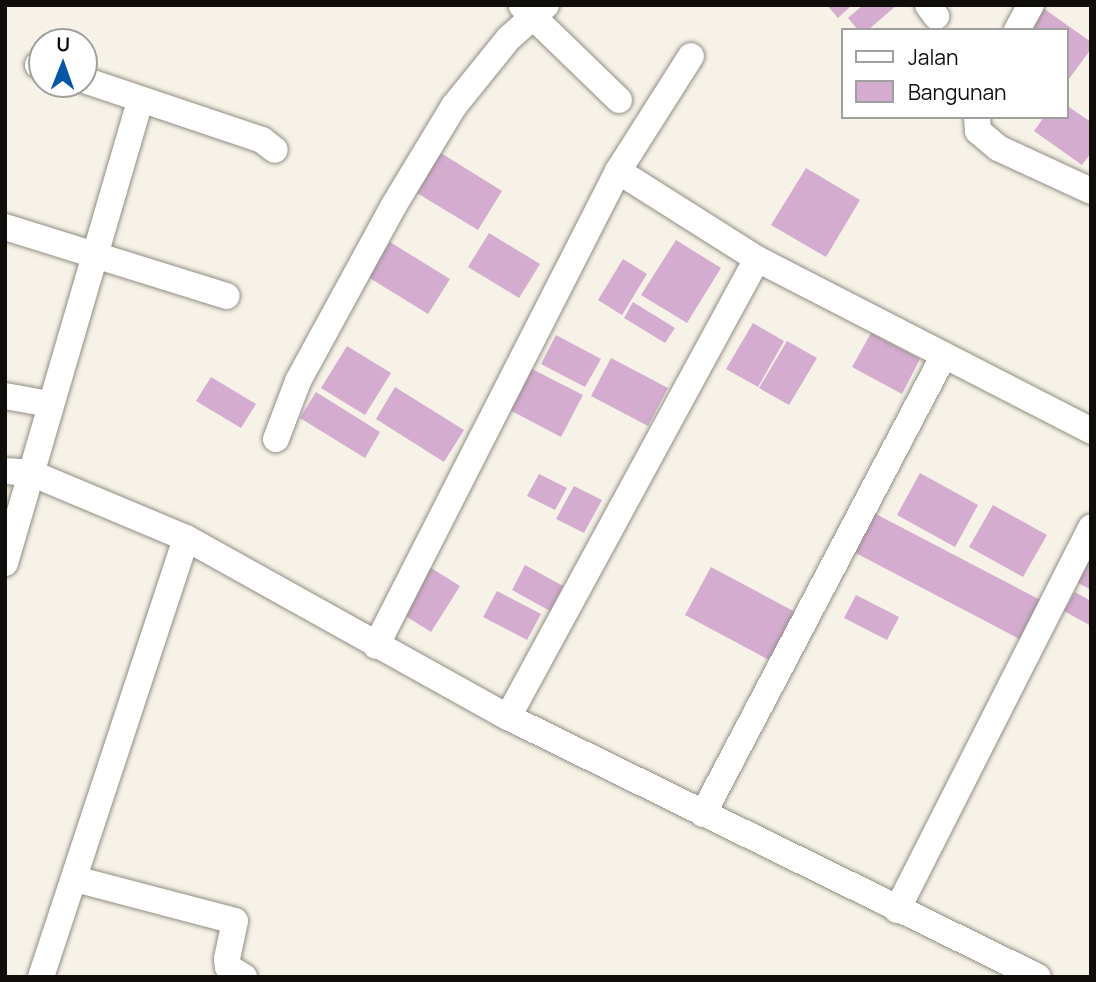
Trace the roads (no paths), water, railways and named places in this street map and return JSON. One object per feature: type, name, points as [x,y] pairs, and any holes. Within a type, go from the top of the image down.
[{"type":"street","points":[[1018,28],[1031,5]]},
{"type":"street","points":[[276,439],[298,381],[394,205],[468,85],[533,9],[619,100]]},
{"type":"street","points":[[376,646],[618,171],[691,56]]},
{"type":"street","points":[[98,85],[262,140],[275,150]]},
{"type":"street","points":[[5,563],[18,472],[49,404],[141,100]]},
{"type":"street","points":[[977,119],[978,131],[998,148],[1091,191]]},
{"type":"street","points":[[618,171],[757,259],[1091,431]]},
{"type":"street","points":[[5,226],[226,296]]},
{"type":"street","points":[[508,717],[757,259]]},
{"type":"street","points":[[704,814],[943,357]]},
{"type":"street","points":[[5,396],[49,404]]},
{"type":"street","points":[[18,472],[186,538],[508,717],[1038,977]]},
{"type":"street","points":[[897,910],[1091,527]]},
{"type":"street","points":[[41,977],[186,538]]},
{"type":"street","points":[[75,879],[235,921],[228,967],[244,977]]}]
